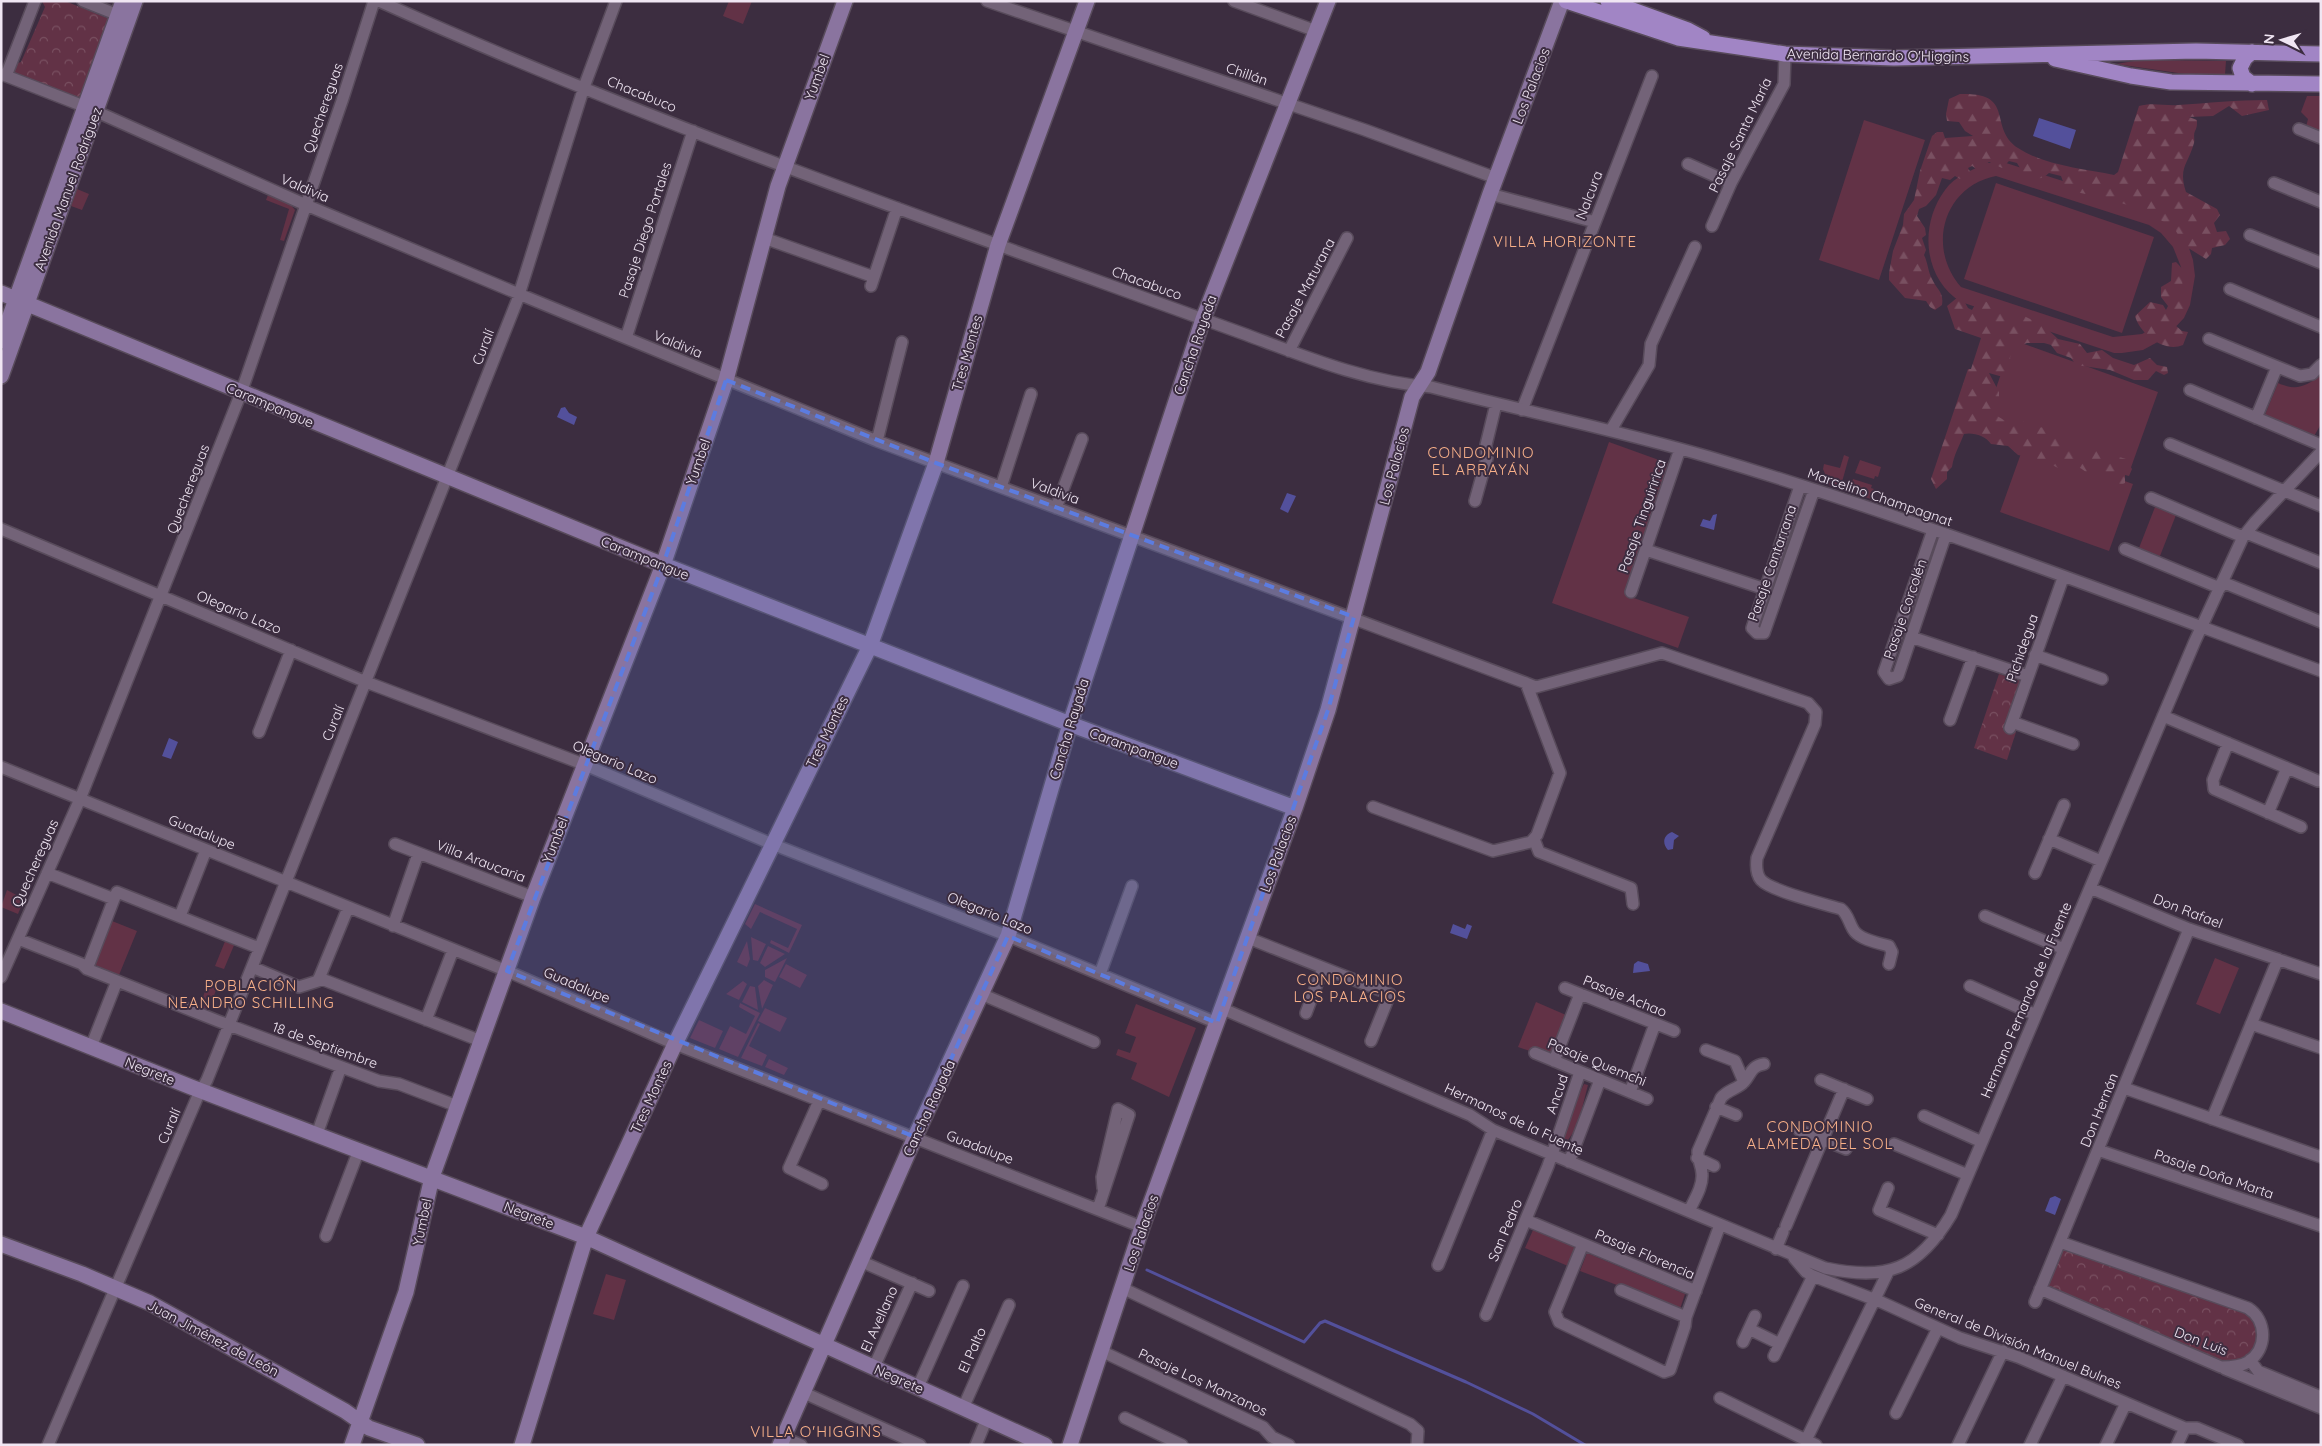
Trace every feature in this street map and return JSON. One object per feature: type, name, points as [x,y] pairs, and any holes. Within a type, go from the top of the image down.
[{"type":"main road","name":"Avenida Manuel Rodríguez","points":[[1,376],[22,301],[91,110],[135,1]]},
{"type":"main road","name":"Yumbel","points":[[352,1445],[406,1292],[432,1177],[583,764],[663,565],[726,380],[785,167],[844,1]]},
{"type":"main road","name":"Tres Montes","points":[[522,1445],[586,1237],[675,1044],[870,646],[936,463],[998,245],[1087,1]]},
{"type":"main road","name":"Cancha Rayada","points":[[782,1441],[915,1137],[1008,936],[1070,724],[1203,319],[1328,1]]},
{"type":"main road","name":"Los Palacios","points":[[1070,1445],[1142,1227],[1295,808],[1328,710],[1412,397],[1428,372],[1490,194],[1562,1]]},
{"type":"main road","name":"Avenida Bernardo O'Higgins","points":[[1566,1],[1670,36],[1785,54],[1861,58],[2041,56],[2082,53],[2252,52],[2321,54]]},
{"type":"main road","name":"Avenida Bernardo O'Higgins","points":[[1608,1],[1688,30],[1716,44]]},
{"type":"main road","name":"Avenida Manuel Rodríguez","points":[[91,110],[121,8]]},
{"type":"main road","points":[[2252,52],[2242,62],[2240,68],[2243,77],[2252,84]]},
{"type":"main road","name":"Avenida Bernardo O'Higgins","points":[[2041,56],[2151,80],[2190,84],[2321,84]]},
{"type":"main road","name":"Carampangue","points":[[1,293],[663,565],[1070,724],[1295,808]]},
{"type":"main road","name":"Avenida Manuel Rodríguez","points":[[1,341],[22,301]]},
{"type":"main road","name":"Negrete","points":[[1,1011],[201,1091],[586,1237],[1045,1445]]},
{"type":"main road","name":"Juan Jiménez de León","points":[[1,1244],[116,1287],[194,1326],[337,1406],[369,1428],[417,1445]]},
{"type":"street","points":[[4,75],[35,1]]},
{"type":"street","points":[[83,1],[121,8]]},
{"type":"street","name":"Quechereguas","points":[[1,977],[80,798],[162,596],[241,393],[374,1]]},
{"type":"street","name":"Chacabuco","points":[[379,1],[584,87],[785,167],[1289,351],[1382,380],[1419,386]]},
{"type":"street","name":"Curalí","points":[[48,1445],[229,1025],[448,478],[519,294],[584,87],[616,1]]},
{"type":"street","name":"Chillán","points":[[987,1],[1365,130],[1496,178]]},
{"type":"street","points":[[1234,1],[1316,31]]},
{"type":"street","name":"Pasaje Santa María","points":[[1712,226],[1731,183],[1784,84],[1785,54]]},
{"type":"street","name":"Valdivia","points":[[4,75],[91,110],[306,205],[877,441],[1354,617],[1526,683]]},
{"type":"street","name":"Nalcura","points":[[1522,410],[1652,76]]},
{"type":"street","points":[[2299,129],[2321,138]]},
{"type":"street","name":"Pasaje Diego Portales","points":[[626,338],[693,131]]},
{"type":"street","points":[[1688,164],[1731,183]]},
{"type":"street","points":[[2274,183],[2321,202]]},
{"type":"street","points":[[1490,194],[1595,222]]},
{"type":"street","points":[[764,238],[873,281],[897,208]]},
{"type":"street","points":[[2250,235],[2321,263]]},
{"type":"street","name":"Pasaje Maturana","points":[[1289,351],[1348,238]]},
{"type":"street","points":[[1611,430],[1648,365],[1651,344],[1695,247]]},
{"type":"street","points":[[2230,289],[2321,327]]},
{"type":"street","points":[[2209,339],[2305,377],[2312,374],[2321,365]]},
{"type":"street","points":[[877,441],[902,342]]},
{"type":"street","points":[[2256,418],[2277,367]]},
{"type":"street","name":"Marcelino Champagnat","points":[[1419,386],[1431,387],[1611,430],[1814,490],[1946,534],[2321,671]]},
{"type":"street","points":[[2190,390],[2321,445]]},
{"type":"street","points":[[1001,487],[1031,394]]},
{"type":"street","points":[[1475,501],[1487,458],[1486,444],[1496,404]]},
{"type":"street","points":[[1056,508],[1082,439]]},
{"type":"street","points":[[2170,444],[2321,506]]},
{"type":"street","name":"Pasaje Tinguiririca","points":[[1631,592],[1680,449]]},
{"type":"street","name":"Hermano Fernando de la Fuente","points":[[1793,1256],[1825,1268],[1846,1273],[1869,1274],[1888,1272],[1914,1259],[1932,1244],[1938,1235],[1951,1215],[2163,716],[2245,535],[2321,452]]},
{"type":"street","name":"Pasaje Cantarrana","points":[[1800,486],[1752,628],[1754,632],[1760,634],[1764,632],[1814,490]]},
{"type":"street","points":[[2151,498],[2321,563]]},
{"type":"street","name":"Olegario Lazo","points":[[1,529],[366,682],[583,764],[772,844],[1100,974],[1220,1016]]},
{"type":"street","name":"Pasaje Corcolén","points":[[1933,530],[1884,672],[1889,679],[1898,676],[1946,534]]},
{"type":"street","points":[[2125,549],[2321,622]]},
{"type":"street","points":[[1646,550],[1766,589]]},
{"type":"street","name":"Pichidegua","points":[[2063,578],[2011,725],[2074,744]]},
{"type":"street","points":[[1911,637],[2028,676]]},
{"type":"street","points":[[259,732],[292,650]]},
{"type":"street","points":[[1526,683],[1536,687],[1662,654],[1808,703],[1816,712],[1815,724],[1758,858],[1757,871],[1760,878],[1771,887],[1841,909],[1847,914],[1852,926],[1860,936],[1889,946],[1892,952],[1889,964]]},
{"type":"street","points":[[2035,655],[2102,679]]},
{"type":"street","points":[[1950,720],[1973,657]]},
{"type":"street","points":[[1373,807],[1493,851],[1527,843],[1534,839],[1560,773],[1526,683]]},
{"type":"street","points":[[2163,716],[2318,781]]},
{"type":"street","points":[[2228,744],[2213,780],[2214,789],[2301,826]]},
{"type":"street","name":"Guadalupe","points":[[1,767],[506,971],[675,1044],[1142,1227]]},
{"type":"street","points":[[2268,813],[2287,768]]},
{"type":"street","points":[[2035,873],[2064,805]]},
{"type":"street","points":[[1534,839],[1539,852],[1630,888],[1633,904]]},
{"type":"street","points":[[2049,840],[2101,861]]},
{"type":"street","name":"Villa Araucaria","points":[[395,844],[533,897]]},
{"type":"street","points":[[180,916],[206,850]]},
{"type":"street","name":"Villa Araucaria","points":[[393,926],[418,854]]},
{"type":"street","points":[[47,873],[114,899]]},
{"type":"street","points":[[1100,974],[1132,886]]},
{"type":"street","name":"Don Rafael","points":[[2090,888],[2189,929],[2321,974]]},
{"type":"street","points":[[87,969],[118,892],[259,948]]},
{"type":"street","points":[[319,980],[348,908]]},
{"type":"street","points":[[1985,916],[2064,949]]},
{"type":"street","name":"Don Hernán","points":[[2035,1302],[2189,929]]},
{"type":"street","points":[[1248,938],[1390,994],[1371,1041]]},
{"type":"street","name":"18 de Septiembre","points":[[18,939],[82,964],[87,969],[229,1025],[379,1081],[399,1084],[457,1106]]},
{"type":"street","points":[[426,1020],[453,950]]},
{"type":"street","points":[[2212,1119],[2278,959]]},
{"type":"street","points":[[252,967],[300,987],[319,980],[481,1041]]},
{"type":"street","points":[[1306,1013],[1323,968]]},
{"type":"street","points":[[91,1047],[117,981]]},
{"type":"street","points":[[1970,986],[2036,1014]]},
{"type":"street","name":"Pasaje Achao","points":[[1565,988],[1674,1032]]},
{"type":"street","points":[[981,994],[1094,1042]]},
{"type":"street","points":[[1554,1061],[1580,994]]},
{"type":"street","name":"Hermanos de la Fuente","points":[[1220,1016],[1470,1115],[1494,1130],[1793,1256]]},
{"type":"street","points":[[1630,1092],[1655,1024]]},
{"type":"street","points":[[2251,1024],[2321,1048]]},
{"type":"street","points":[[1706,1050],[1735,1061],[1744,1082]]},
{"type":"street","name":"Pasaje Quemchi","points":[[1535,1053],[1647,1099]]},
{"type":"street","points":[[1689,1211],[1702,1177],[1702,1168],[1697,1158],[1716,1107],[1725,1092],[1744,1082],[1754,1067],[1764,1064]]},
{"type":"street","points":[[317,1134],[341,1066]]},
{"type":"street","name":"Ancud","points":[[1552,1155],[1580,1072]]},
{"type":"street","points":[[1569,1162],[1600,1080]]},
{"type":"street","points":[[1821,1080],[1867,1099]]},
{"type":"street","points":[[2124,1088],[2321,1157]]},
{"type":"street","points":[[1776,1249],[1844,1089]]},
{"type":"street","points":[[819,1101],[789,1168],[822,1184]]},
{"type":"street","points":[[1716,1107],[1736,1115]]},
{"type":"street","points":[[1098,1209],[1103,1188],[1129,1115],[1118,1109],[1102,1177],[1103,1188]]},
{"type":"street","points":[[1924,1116],[1982,1142]]},
{"type":"street","points":[[1438,1265],[1494,1130]]},
{"type":"street","points":[[1799,1130],[1846,1149]]},
{"type":"street","points":[[1894,1144],[1968,1175]]},
{"type":"street","points":[[326,1236],[359,1150]]},
{"type":"street","name":"Pasaje Doña Marta","points":[[2098,1150],[2321,1226]]},
{"type":"street","name":"San Pedro","points":[[1486,1315],[1552,1155]]},
{"type":"street","points":[[1697,1158],[1714,1166]]},
{"type":"street","points":[[1888,1188],[1879,1210],[1938,1235]]},
{"type":"street","name":"Pasaje Florencia","points":[[1526,1220],[1696,1291]]},
{"type":"street","name":"Pasaje Florencia","points":[[1583,1244],[1555,1312],[1559,1322],[1664,1372],[1670,1370],[1685,1326],[1686,1317],[1720,1226]]},
{"type":"street","points":[[2060,1242],[2253,1312],[2261,1323],[2263,1338],[2256,1354],[2250,1360],[2254,1367],[2321,1397]]},
{"type":"street","name":"General de División Manuel Bulnes","points":[[1793,1256],[1806,1272],[1813,1276],[1875,1300],[1979,1345],[2003,1351],[2185,1428],[2196,1428],[2238,1445]]},
{"type":"street","points":[[860,1262],[929,1291]]},
{"type":"street","points":[[1720,1398],[1811,1442],[1888,1272]]},
{"type":"street","points":[[1774,1356],[1813,1276]]},
{"type":"street","name":"El Avellano","points":[[874,1368],[912,1283]]},
{"type":"street","points":[[918,1387],[963,1286]]},
{"type":"street","points":[[1122,1288],[1410,1424],[1418,1431],[1417,1445]]},
{"type":"street","name":"Don Luis","points":[[2040,1289],[2221,1368],[2240,1366],[2250,1360]]},
{"type":"street","points":[[1621,1290],[1686,1317]]},
{"type":"street","name":"El Palto","points":[[964,1408],[1009,1305]]},
{"type":"street","points":[[1742,1342],[1755,1316]]},
{"type":"street","points":[[1896,1412],[1938,1328]]},
{"type":"street","points":[[1749,1329],[1780,1344]]},
{"type":"street","name":"Pasaje Los Manzanos","points":[[1101,1351],[1263,1427],[1269,1432],[1272,1441],[1289,1445]]},
{"type":"street","points":[[1958,1445],[2003,1351]]},
{"type":"street","points":[[2221,1368],[2321,1408]]},
{"type":"street","points":[[2252,1380],[2266,1374]]},
{"type":"street","points":[[2030,1445],[2063,1376]]},
{"type":"street","points":[[802,1392],[920,1445]]},
{"type":"street","points":[[2106,1445],[2126,1403]]},
{"type":"street","points":[[976,1445],[987,1418]]},
{"type":"street","points":[[1125,1418],[1182,1445]]},
{"type":"street","points":[[2176,1445],[2185,1428]]},
{"type":"street","points":[[782,1441],[801,1445]]},
{"type":"highlighted area","points":[[726,380],[936,463],[1354,617],[1328,710],[1217,1023],[1008,936],[915,1137],[507,971],[663,565]]},
{"type":"green space","points":[[42,1],[65,1],[107,18],[109,21],[82,97],[79,98],[15,73],[15,64],[21,62],[45,7]]},
{"type":"green space","points":[[729,1],[752,1],[743,24],[723,16]]},
{"type":"green space","points":[[2140,60],[2226,61],[2225,75],[2185,74],[2116,64]]},
{"type":"green space","points":[[1960,94],[1978,95],[1989,99],[1999,112],[2009,140],[2028,154],[2064,166],[2114,175],[2118,172],[2139,106],[2149,104],[2178,105],[2267,100],[2269,110],[2242,116],[2229,106],[2213,116],[2189,117],[2197,120],[2197,127],[2192,150],[2183,171],[2186,192],[2217,209],[2220,215],[2214,223],[2217,232],[2226,231],[2230,239],[2225,245],[2212,248],[2211,254],[2206,259],[2185,246],[2174,228],[2164,222],[2144,211],[2110,199],[2071,191],[2065,187],[2061,176],[2049,173],[2044,177],[2035,179],[2023,172],[2017,163],[2009,161],[2002,168],[1989,162],[1978,170],[1972,166],[1968,168],[1971,173],[1960,179],[1955,176],[1950,180],[1942,178],[1936,195],[1926,206],[1919,209],[1917,216],[1925,228],[1926,235],[1922,238],[1926,250],[1924,255],[1934,283],[1942,297],[1942,305],[1935,310],[1926,301],[1905,298],[1889,280],[1889,273],[1893,251],[1903,225],[1904,214],[1914,200],[1920,171],[1932,136],[1937,132],[1943,132],[1945,138],[1973,136],[1965,131],[1959,122],[1947,121],[1946,114],[1949,99]]},
{"type":"green space","points":[[2307,96],[2321,96],[2321,133],[2306,127],[2308,119],[2301,112]]},
{"type":"green space","points":[[1864,120],[1925,140],[1879,280],[1819,260]]},
{"type":"green space","points":[[1987,163],[2006,163],[2152,209],[2174,225],[2189,248],[2195,276],[2190,305],[2184,318],[2165,338],[2143,350],[2114,353],[1961,302],[1948,292],[1932,265],[1929,250],[1931,219],[1937,204],[1949,185],[1959,177]],"holes":[[[1996,176],[2149,225],[2161,233],[2173,247],[2181,267],[2182,279],[2160,324],[2142,334],[2113,337],[1961,287],[1950,271],[1944,254],[1943,237],[1946,220],[1953,205],[1964,192],[1978,182]]]},
{"type":"green space","points":[[1996,183],[2154,237],[2122,333],[1964,279]]},
{"type":"green space","points":[[77,189],[89,194],[82,210],[71,206]]},
{"type":"green space","points":[[268,195],[290,204],[295,210],[284,241],[280,240],[289,209],[266,200]]},
{"type":"green space","points":[[2176,262],[2184,273],[2182,283],[2187,303],[2175,325],[2182,331],[2188,332],[2183,345],[2176,347],[2161,344],[2147,335],[2135,316],[2150,302],[2163,305],[2166,310],[2168,306],[2161,297],[2161,287],[2171,281],[2172,263]]},
{"type":"green space","points":[[1958,297],[1962,297],[1968,308],[1972,310],[1977,301],[1984,300],[1999,311],[2018,313],[2044,326],[2058,339],[2080,344],[2087,353],[2102,350],[2113,358],[2134,365],[2150,358],[2157,365],[2167,367],[2168,373],[2164,375],[2156,371],[2148,380],[2134,380],[2110,370],[2076,365],[2071,358],[2057,353],[2051,345],[2027,343],[2012,349],[2010,358],[2012,365],[2007,369],[2003,377],[1989,373],[1999,392],[1997,408],[1993,410],[1994,414],[2007,422],[2018,420],[2035,427],[2047,427],[2057,439],[2067,439],[2077,449],[2096,449],[2104,456],[2113,455],[2126,459],[2132,469],[2129,476],[2125,475],[2125,483],[2121,485],[2104,476],[2087,473],[2077,467],[2058,468],[2043,460],[2018,455],[2008,446],[1991,444],[1983,437],[1975,434],[1964,434],[1955,454],[1952,467],[1947,472],[1947,479],[1936,489],[1931,479],[1968,369],[1971,369],[1981,338],[1955,329],[1947,306]]},
{"type":"green space","points":[[2013,340],[2158,392],[2129,473],[1984,422]]},
{"type":"green space","points":[[2321,375],[2321,424],[2313,438],[2264,417],[2278,383],[2290,387],[2300,387]]},
{"type":"green space","points":[[1609,442],[1670,464],[1625,595],[1689,617],[1678,648],[1552,603]]},
{"type":"green space","points":[[2024,445],[2133,484],[2109,551],[2000,512]]},
{"type":"green space","points":[[1844,455],[1849,457],[1840,489],[1830,486],[1823,469],[1824,464],[1840,468]]},
{"type":"green space","points":[[1860,460],[1881,467],[1878,477],[1875,476],[1874,479],[1855,473]]},
{"type":"green space","points":[[1853,479],[1872,485],[1871,488],[1874,489],[1871,499],[1849,492]]},
{"type":"green space","points":[[2155,507],[2176,515],[2160,556],[2139,548]]},
{"type":"green space","points":[[1999,674],[2021,681],[2005,728],[2016,732],[2007,760],[1974,748]]},
{"type":"green space","points":[[7,890],[24,899],[18,914],[1,907]]},
{"type":"green space","points":[[755,904],[802,925],[789,953],[770,943],[771,940],[788,948],[797,929],[760,912],[751,929],[745,924]]},
{"type":"green space","points":[[112,921],[137,931],[119,975],[95,965]]},
{"type":"green space","points":[[751,937],[766,944],[758,961],[753,960]]},
{"type":"green space","points":[[226,939],[235,943],[224,969],[215,966]]},
{"type":"green space","points":[[747,941],[750,959],[747,967],[737,962]]},
{"type":"green space","points":[[768,946],[785,954],[765,967],[760,963]]},
{"type":"green space","points":[[787,958],[775,982],[765,977],[765,970]]},
{"type":"green space","points":[[2215,958],[2239,968],[2220,1014],[2196,1004]]},
{"type":"green space","points":[[786,964],[807,975],[800,988],[779,977]]},
{"type":"green space","points":[[764,980],[773,985],[762,1009],[758,986]]},
{"type":"green space","points":[[209,981],[218,985],[208,1011],[199,1007]]},
{"type":"green space","points":[[743,981],[747,984],[739,1000],[726,994]]},
{"type":"green space","points":[[750,986],[755,987],[758,1010],[742,1002]]},
{"type":"green space","points":[[1536,1002],[1566,1015],[1552,1054],[1533,1052],[1518,1047]]},
{"type":"green space","points":[[740,1003],[760,1013],[738,1057],[719,1049],[730,1026],[746,1034],[755,1016],[739,1007]]},
{"type":"green space","points":[[1136,1004],[1196,1028],[1169,1097],[1131,1079],[1137,1063],[1116,1055],[1118,1049],[1130,1053],[1136,1037],[1125,1033]]},
{"type":"green space","points":[[765,1008],[787,1018],[780,1032],[758,1021]]},
{"type":"green space","points":[[699,1020],[723,1031],[715,1048],[690,1038]]},
{"type":"green space","points":[[758,1023],[760,1024],[749,1046],[767,1055],[762,1066],[741,1058]]},
{"type":"green space","points":[[769,1059],[788,1068],[784,1075],[765,1067]]},
{"type":"green space","points":[[1584,1084],[1588,1085],[1576,1128],[1566,1145],[1562,1146],[1567,1123]]},
{"type":"green space","points":[[1533,1230],[1575,1247],[1574,1255],[1568,1266],[1525,1248]]},
{"type":"green space","points":[[2067,1250],[2244,1311],[2257,1330],[2258,1338],[2256,1345],[2244,1357],[2223,1363],[2050,1289],[2048,1285],[2062,1251]]},
{"type":"green space","points":[[1587,1253],[1685,1294],[1680,1309],[1580,1271]]},
{"type":"green space","points":[[606,1274],[626,1280],[614,1320],[593,1314]]},
{"type":"shaded area","points":[[2039,118],[2076,130],[2070,149],[2033,136]]},
{"type":"shaded area","points":[[565,407],[569,413],[577,417],[574,425],[557,417],[561,408]]},
{"type":"shaded area","points":[[1287,493],[1296,496],[1288,513],[1280,509]]},
{"type":"shaded area","points":[[1717,514],[1714,530],[1700,526],[1703,519],[1710,521],[1713,515]]},
{"type":"shaded area","points":[[169,738],[178,742],[171,759],[162,756]]},
{"type":"shaded area","points":[[1672,832],[1679,836],[1674,840],[1673,849],[1668,850],[1664,840]]},
{"type":"shaded area","points":[[1453,924],[1465,929],[1467,924],[1472,926],[1467,939],[1450,933]]},
{"type":"shaded area","points":[[1638,961],[1648,964],[1650,971],[1633,973],[1634,964]]},
{"type":"shaded area","points":[[2055,1196],[2061,1199],[2055,1215],[2045,1211],[2050,1198]]},
{"type":"waterway","points":[[1147,1270],[1304,1342],[1320,1323],[1325,1321],[1466,1382],[1533,1414],[1585,1445]]},
{"type":"district","name":"VILLA HORIZONTE","points":[[1565,241]]},
{"type":"district","name":"CONDOMINIO EL ARRAYÁN","points":[[1481,460]]},
{"type":"district","name":"CONDOMINIO LOS PALACIOS","points":[[1350,988]]},
{"type":"district","name":"POBLACIÓN NEANDRO SCHILLING","points":[[251,994]]},
{"type":"district","name":"CONDOMINIO ALAMEDA DEL SOL","points":[[1820,1134]]},
{"type":"district","name":"VILLA O'HIGGINS","points":[[816,1431]]}]
